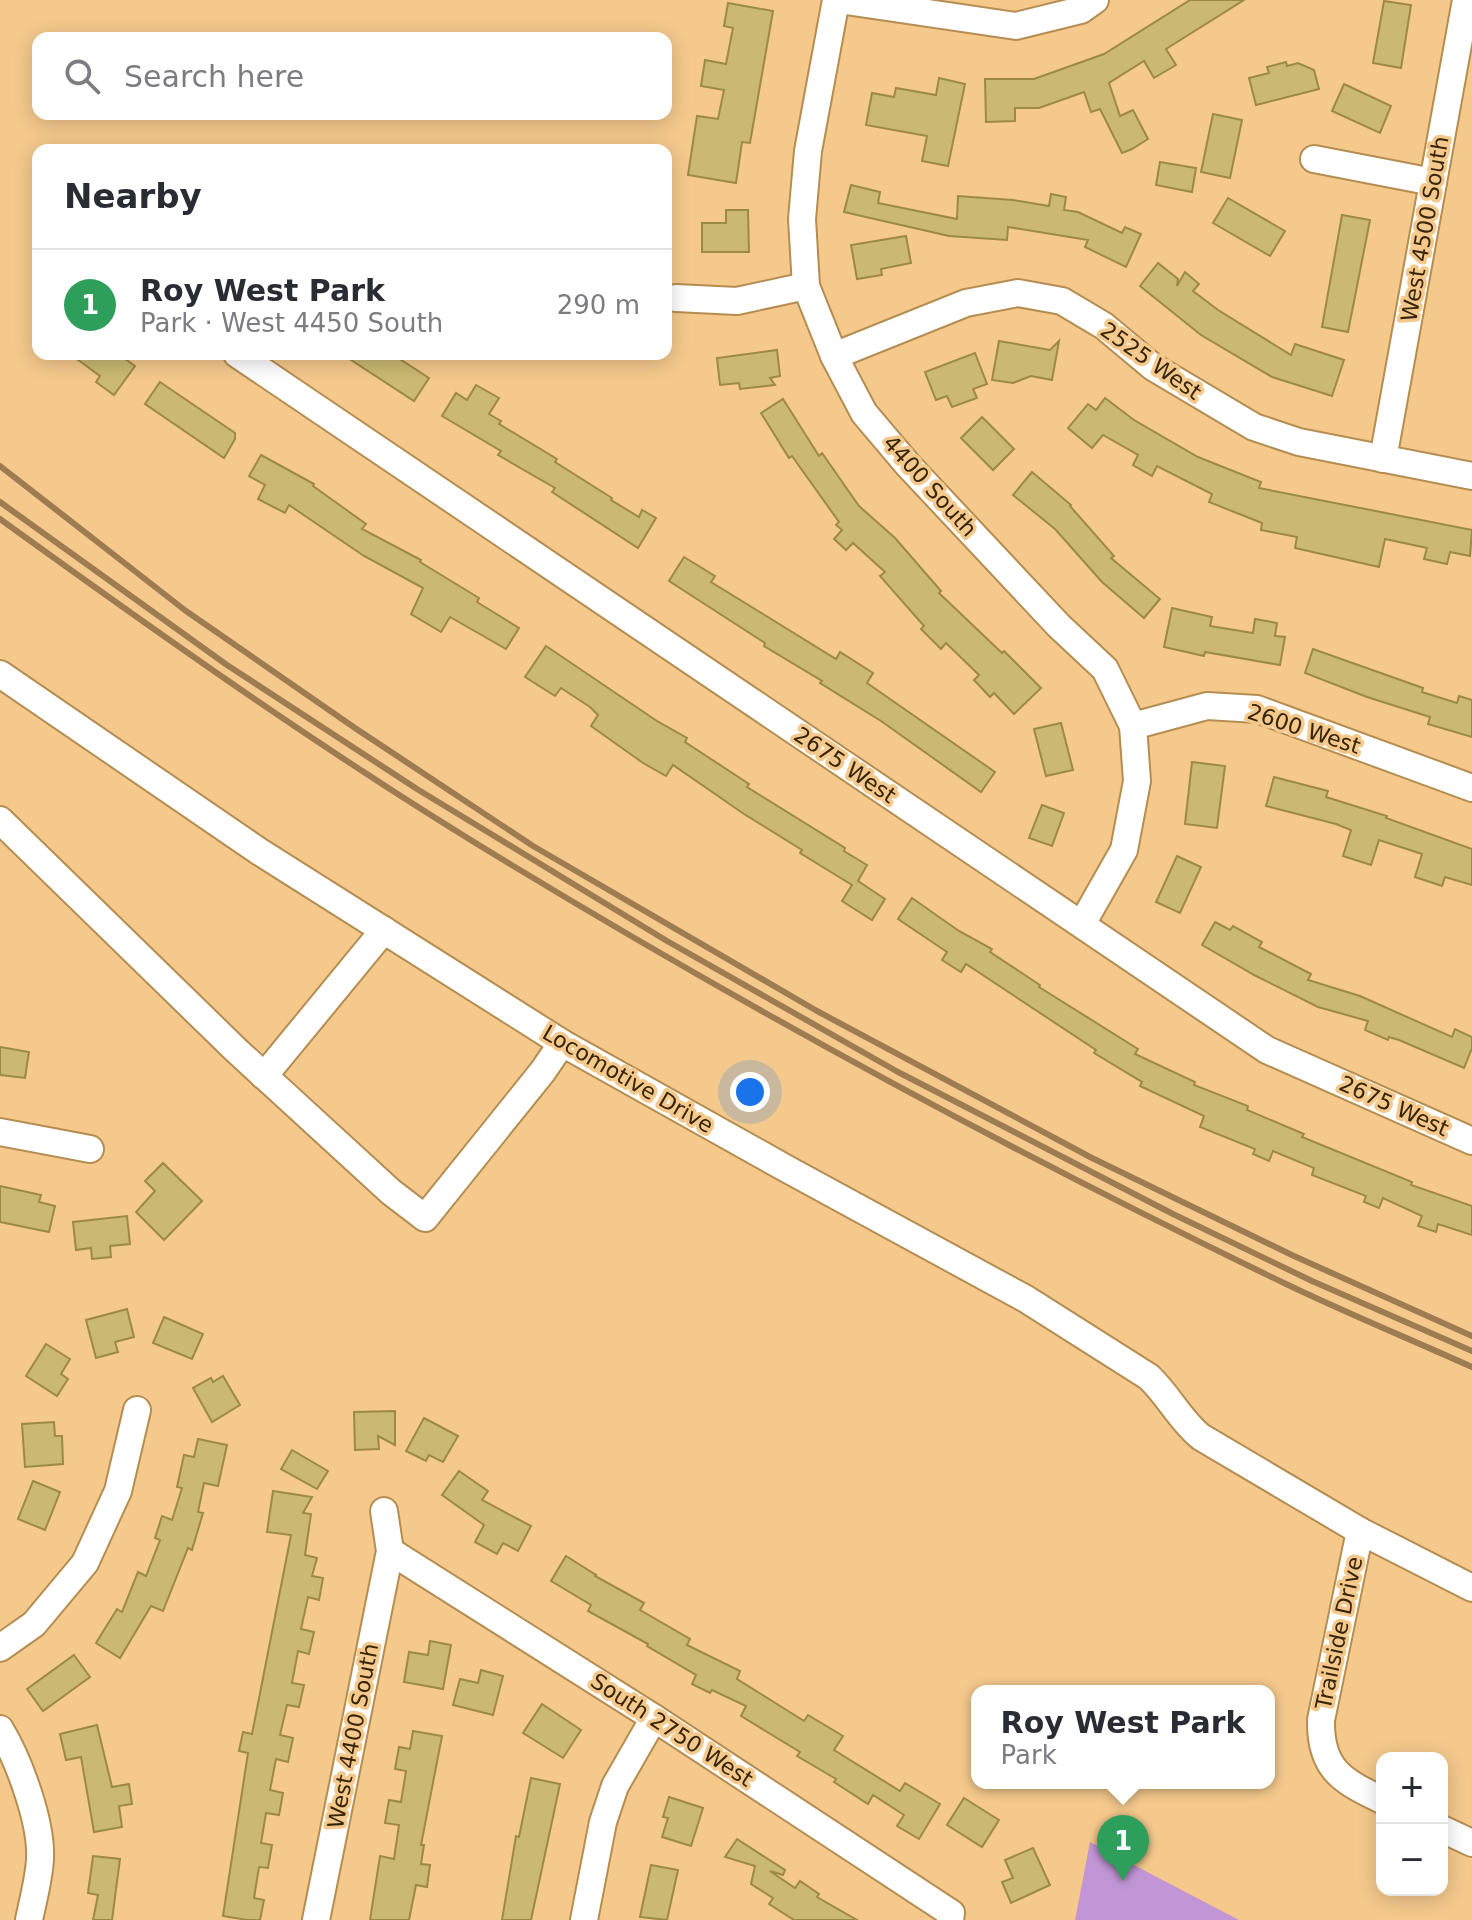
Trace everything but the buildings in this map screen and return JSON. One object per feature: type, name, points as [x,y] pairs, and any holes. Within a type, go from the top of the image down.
[{"type":"street","points":[[837,0],[1016,26],[1081,10],[1095,0]]},
{"type":"street","name":"4400 South","points":[[837,0],[808,151],[802,219],[806,286],[834,356],[864,413],[908,465],[1059,626],[1105,669],[1133,726],[1137,781],[1124,850],[1082,924]]},
{"type":"street","name":"West 4500 South","points":[[1383,459],[1466,0]]},
{"type":"street","points":[[1314,159],[1433,182]]},
{"type":"street","points":[[676,298],[737,301],[806,286]]},
{"type":"street","name":"2525 West","points":[[834,356],[966,303],[1018,293],[1062,301],[1104,326],[1153,367],[1254,427],[1299,442],[1472,476]]},
{"type":"street","name":"2675 West","points":[[246,360],[1267,1050],[1472,1141]]},
{"type":"street","name":"Locomotive Drive","points":[[0,674],[260,852],[562,1043],[1026,1299],[1149,1377],[1163,1391],[1186,1425],[1201,1437],[1360,1531],[1472,1588]]},
{"type":"street","name":"2600 West","points":[[1133,726],[1207,706],[1257,709],[1472,788]]},
{"type":"street","points":[[0,820],[264,1076],[391,1192],[425,1218],[562,1043]]},
{"type":"street","points":[[264,1076],[384,930]]},
{"type":"street","points":[[0,1132],[90,1149]]},
{"type":"street","points":[[0,1648],[34,1624],[85,1563],[118,1491],[137,1410]]},
{"type":"street","name":"West 4400 South","points":[[316,1920],[390,1551],[384,1511]]},
{"type":"street","name":"Trailside Drive","points":[[1360,1531],[1320,1737],[1327,1762],[1334,1771],[1344,1780],[1376,1797]]},
{"type":"street","name":"South 2750 West","points":[[390,1551],[654,1718],[950,1916]]},
{"type":"street","points":[[584,1920],[603,1822],[615,1786],[654,1718]]},
{"type":"street","points":[[0,1729],[31,1801],[40,1857],[29,1920]]},
{"type":"street","points":[[1448,1832],[1472,1843]]},
{"type":"shaded area","points":[[1090,1842],[1239,1920],[1075,1920]]},
{"type":"railway","points":[[0,466],[186,611],[533,846],[817,1011],[1092,1158],[1294,1256],[1472,1336]]},
{"type":"railway","points":[[0,502],[227,665],[417,789],[667,941],[898,1072],[1173,1214],[1312,1281],[1472,1351]]},
{"type":"railway","points":[[0,519],[188,653],[379,782],[510,864],[700,976],[989,1135],[1185,1235],[1307,1294],[1472,1367]]},
{"type":"place","name":"Roy West Park","points":[[1123,1881]]}]
